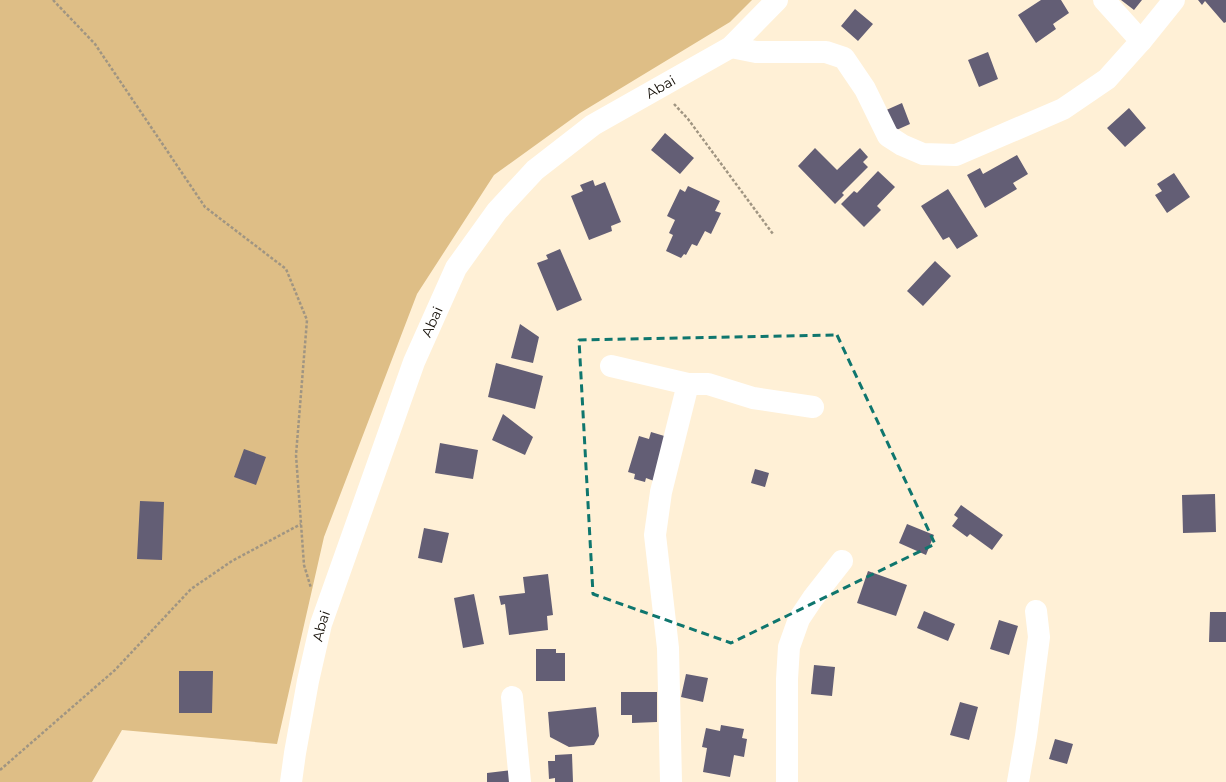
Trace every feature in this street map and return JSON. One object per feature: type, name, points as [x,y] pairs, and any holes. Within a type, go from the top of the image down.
[{"type":"street","name":"Abai","points":[[291,782],[308,681],[321,624],[414,362],[456,268],[497,211],[535,170],[593,125],[731,47],[777,0]]},
{"type":"street","points":[[1104,0],[1141,41]]},
{"type":"street","points":[[731,47],[756,52],[826,52],[844,58],[865,89],[888,136],[902,145],[923,154],[956,155],[1064,109],[1107,79],[1141,41],[1174,0]]},
{"type":"street","points":[[611,366],[688,384],[708,384],[753,398],[813,406]]},
{"type":"street","points":[[671,782],[668,648],[655,536],[661,492],[688,384]]},
{"type":"street","points":[[787,782],[787,679],[789,647],[799,619],[813,598],[842,561]]},
{"type":"street","points":[[1018,782],[1026,736],[1039,637],[1036,610]]},
{"type":"street","points":[[512,696],[520,782]]},
{"type":"path","points":[[53,0],[95,44],[205,207],[286,269],[307,320],[296,455],[304,565],[321,624]]},
{"type":"path","points":[[658,88],[688,118],[773,234]]},
{"type":"path","points":[[0,770],[115,670],[190,589],[232,561],[301,524]]},
{"type":"highlighted area","points":[[837,335],[935,544],[731,643],[593,594],[579,340]]},
{"type":"shaded area","points":[[0,0],[752,0],[730,22],[580,113],[494,175],[417,294],[324,537],[277,744],[122,730],[92,782],[0,782]]},
{"type":"building","points":[[1041,0],[1061,0],[1069,13],[1053,24],[1056,29],[1036,43],[1018,15]]},
{"type":"building","points":[[1121,0],[1142,0],[1134,10]]},
{"type":"building","points":[[1198,0],[1226,0],[1226,22],[1224,23],[1205,1],[1202,5]]},
{"type":"building","points":[[855,9],[873,24],[858,41],[841,26]]},
{"type":"building","points":[[988,52],[998,79],[979,87],[968,60]]},
{"type":"building","points":[[902,103],[910,124],[892,132],[884,111]]},
{"type":"building","points":[[1129,108],[1146,128],[1125,147],[1107,128]]},
{"type":"building","points":[[665,133],[694,158],[680,174],[651,150]]},
{"type":"building","points":[[815,148],[837,170],[860,148],[868,157],[863,162],[868,167],[842,193],[844,195],[835,204],[798,166]]},
{"type":"building","points":[[1017,155],[1028,174],[1013,183],[1017,189],[985,208],[967,175],[980,168],[983,174]]},
{"type":"building","points":[[878,171],[895,187],[877,206],[881,210],[864,227],[841,204],[854,191],[857,193]]},
{"type":"building","points":[[1174,173],[1190,197],[1167,213],[1155,195],[1162,191],[1157,184]]},
{"type":"building","points":[[593,180],[595,186],[605,182],[621,222],[611,226],[612,231],[589,240],[571,196],[583,191],[580,185]]},
{"type":"building","points":[[688,186],[720,201],[715,211],[721,213],[711,234],[705,231],[697,246],[692,244],[686,255],[684,254],[681,258],[666,251],[673,235],[669,233],[675,220],[667,216],[680,189],[685,192]]},
{"type":"building","points":[[948,189],[978,236],[957,249],[949,237],[943,240],[921,206]]},
{"type":"building","points":[[560,249],[582,300],[557,311],[537,263],[548,259],[546,255]]},
{"type":"building","points":[[935,261],[951,276],[923,306],[907,291]]},
{"type":"building","points":[[520,324],[539,337],[533,363],[511,358]]},
{"type":"building","points":[[496,363],[543,376],[535,409],[488,397]]},
{"type":"building","points":[[503,414],[533,437],[525,455],[492,440]]},
{"type":"building","points":[[651,432],[671,438],[654,481],[646,478],[645,482],[634,479],[635,474],[628,472],[639,436],[649,439]]},
{"type":"building","points":[[440,443],[478,450],[473,479],[435,473]]},
{"type":"building","points":[[244,449],[266,457],[256,485],[234,477]]},
{"type":"building","points":[[755,469],[769,473],[765,487],[751,483]]},
{"type":"building","points":[[1215,494],[1216,532],[1183,533],[1182,495]]},
{"type":"building","points":[[140,501],[164,502],[162,560],[137,559]]},
{"type":"building","points":[[961,505],[1003,535],[992,550],[970,534],[967,537],[952,526],[958,518],[954,515]]},
{"type":"building","points":[[907,524],[934,535],[926,555],[899,543]]},
{"type":"building","points":[[424,528],[449,533],[442,563],[418,558]]},
{"type":"building","points":[[868,571],[907,585],[896,616],[857,603]]},
{"type":"building","points":[[548,574],[553,615],[547,616],[548,630],[509,635],[505,604],[501,605],[499,596],[525,593],[523,577]]},
{"type":"building","points":[[474,594],[484,644],[463,648],[454,598]]},
{"type":"building","points":[[924,611],[955,624],[948,641],[917,628]]},
{"type":"building","points":[[1210,612],[1226,612],[1226,642],[1209,642]]},
{"type":"building","points":[[999,620],[1018,626],[1009,655],[990,649]]},
{"type":"building","points":[[536,649],[556,649],[556,653],[565,653],[565,681],[536,681]]},
{"type":"building","points":[[814,665],[835,667],[832,696],[811,694]]},
{"type":"building","points":[[179,671],[213,671],[212,713],[179,713]]},
{"type":"building","points":[[686,674],[708,678],[703,702],[681,697]]},
{"type":"building","points":[[621,692],[657,692],[657,722],[632,723],[632,715],[621,715]]},
{"type":"building","points":[[960,702],[978,707],[969,740],[950,735]]},
{"type":"building","points":[[596,707],[599,736],[594,745],[569,747],[550,737],[548,712]]},
{"type":"building","points":[[721,725],[744,729],[742,738],[747,739],[744,757],[734,755],[730,777],[703,772],[707,748],[702,747],[706,728],[720,731]]},
{"type":"building","points":[[1055,739],[1073,744],[1067,764],[1049,759]]},
{"type":"building","points":[[572,754],[573,782],[555,782],[555,778],[549,779],[548,761],[555,761],[555,755]]},
{"type":"building","points":[[512,770],[513,782],[487,782],[487,773]]}]
